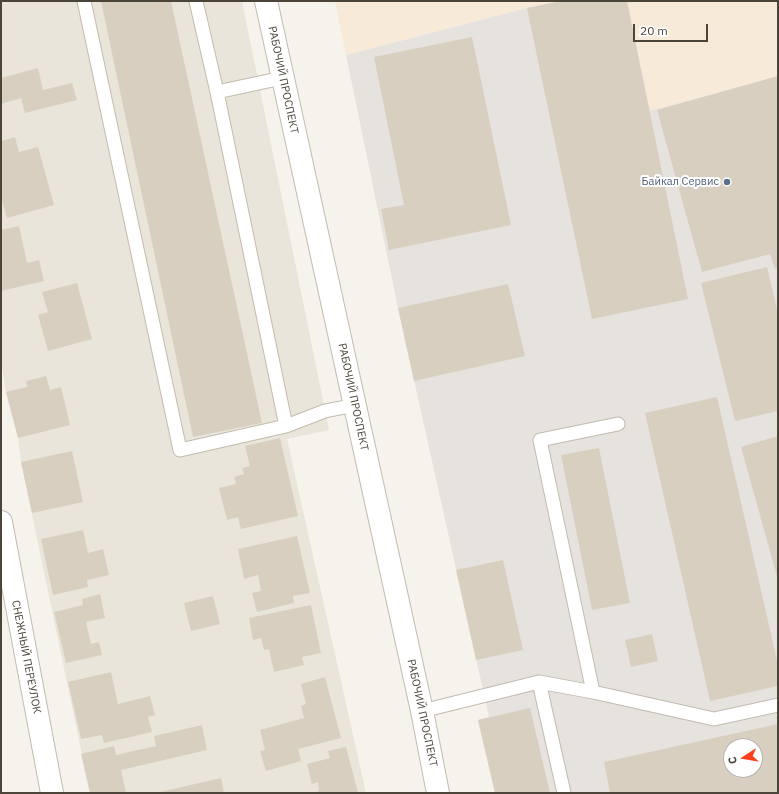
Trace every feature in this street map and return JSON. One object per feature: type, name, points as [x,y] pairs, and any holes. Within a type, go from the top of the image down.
[{"type":"street","name":"РАБОЧИЙ ПРОСПЕКТ","points":[[266,1],[422,711],[438,793]]},
{"type":"street","name":"СНЕЖНЫЙ ПЕРЕУЛОК","points":[[1,522],[52,793]]},
{"type":"lane","points":[[84,1],[180,450],[286,426],[325,411],[355,405]]},
{"type":"lane","points":[[196,1],[217,92],[286,426]]},
{"type":"lane","points":[[217,92],[282,78]]},
{"type":"lane","points":[[593,692],[540,440],[618,424]]},
{"type":"lane","points":[[422,711],[539,682],[593,692],[714,719],[778,705]]},
{"type":"lane","points":[[539,682],[564,793]]},
{"type":"shaded area","points":[[1,1],[242,1],[329,430],[287,439],[366,793],[90,793],[21,462],[18,438],[6,392],[1,361]]},
{"type":"shaded area","points":[[335,1],[561,1],[527,8],[346,55]]},
{"type":"shaded area","points":[[561,1],[627,1],[650,111],[778,76],[778,793],[495,793],[478,720],[489,717],[398,308],[346,55],[527,8]]},
{"type":"shaded area","points":[[627,1],[778,1],[778,76],[650,111]]},
{"type":"building","points":[[101,1],[171,1],[262,423],[193,437]]},
{"type":"building","points":[[561,1],[627,1],[688,299],[592,319],[527,8]]},
{"type":"building","points":[[472,37],[511,225],[389,250],[381,209],[404,205],[374,57]]},
{"type":"building","points":[[38,68],[43,90],[72,83],[77,100],[25,113],[21,98],[1,104],[1,78]]},
{"type":"building","name":"Байкал Сервис","points":[[778,76],[778,268],[775,269],[770,254],[702,272],[657,110]]},
{"type":"building","points":[[15,137],[19,152],[38,147],[54,205],[7,218],[1,197],[1,141]]},
{"type":"building","points":[[19,226],[27,263],[39,260],[44,281],[1,291],[1,230]]},
{"type":"building","points":[[767,267],[778,313],[778,411],[735,421],[701,283]]},
{"type":"building","points":[[77,283],[92,339],[48,351],[38,315],[48,312],[42,292]]},
{"type":"building","points":[[508,284],[525,356],[414,381],[398,308]]},
{"type":"building","points":[[46,376],[50,390],[61,387],[70,425],[18,438],[6,392],[27,387],[26,381]]},
{"type":"building","points":[[717,397],[778,665],[778,686],[710,701],[645,413]]},
{"type":"building","points":[[778,436],[778,580],[741,447]]},
{"type":"building","points":[[280,438],[298,516],[241,529],[238,517],[227,520],[219,488],[236,484],[234,477],[244,474],[242,468],[250,466],[245,446]]},
{"type":"building","points":[[599,448],[630,603],[592,610],[561,455]]},
{"type":"building","points":[[72,451],[83,502],[32,513],[21,462]]},
{"type":"building","points":[[83,530],[88,553],[103,549],[109,575],[87,580],[88,587],[53,595],[41,539]]},
{"type":"building","points":[[297,536],[310,593],[293,596],[294,603],[257,612],[252,593],[261,591],[258,575],[244,579],[238,549]]},
{"type":"building","points":[[503,560],[523,650],[476,660],[456,570]]},
{"type":"building","points":[[100,594],[105,618],[86,622],[91,644],[99,642],[102,655],[66,663],[54,612],[83,605],[82,599]]},
{"type":"building","points":[[213,596],[220,624],[191,631],[184,603]]},
{"type":"building","points":[[311,605],[321,653],[302,657],[304,665],[274,672],[269,649],[264,650],[261,638],[253,640],[249,618]]},
{"type":"building","points":[[652,634],[658,661],[631,667],[625,640]]},
{"type":"building","points":[[111,672],[118,704],[150,696],[155,715],[148,717],[152,732],[104,743],[102,735],[81,739],[68,682]]},
{"type":"building","points":[[325,677],[341,738],[298,749],[301,761],[266,771],[260,751],[265,750],[260,730],[304,718],[301,706],[306,704],[301,684]]},
{"type":"building","points":[[530,708],[550,793],[495,793],[478,720]]},
{"type":"building","points":[[778,724],[778,793],[610,793],[604,762]]},
{"type":"building","points":[[202,725],[207,750],[121,770],[126,793],[90,793],[81,754],[114,746],[116,755],[156,746],[154,736]]},
{"type":"building","points":[[346,747],[358,793],[313,793],[319,791],[318,782],[312,784],[307,764],[330,758],[328,751]]},
{"type":"building","points":[[221,778],[224,793],[160,793],[160,792]]},
{"type":"place","name":"Байкал Сервис","points":[[727,182]]}]
